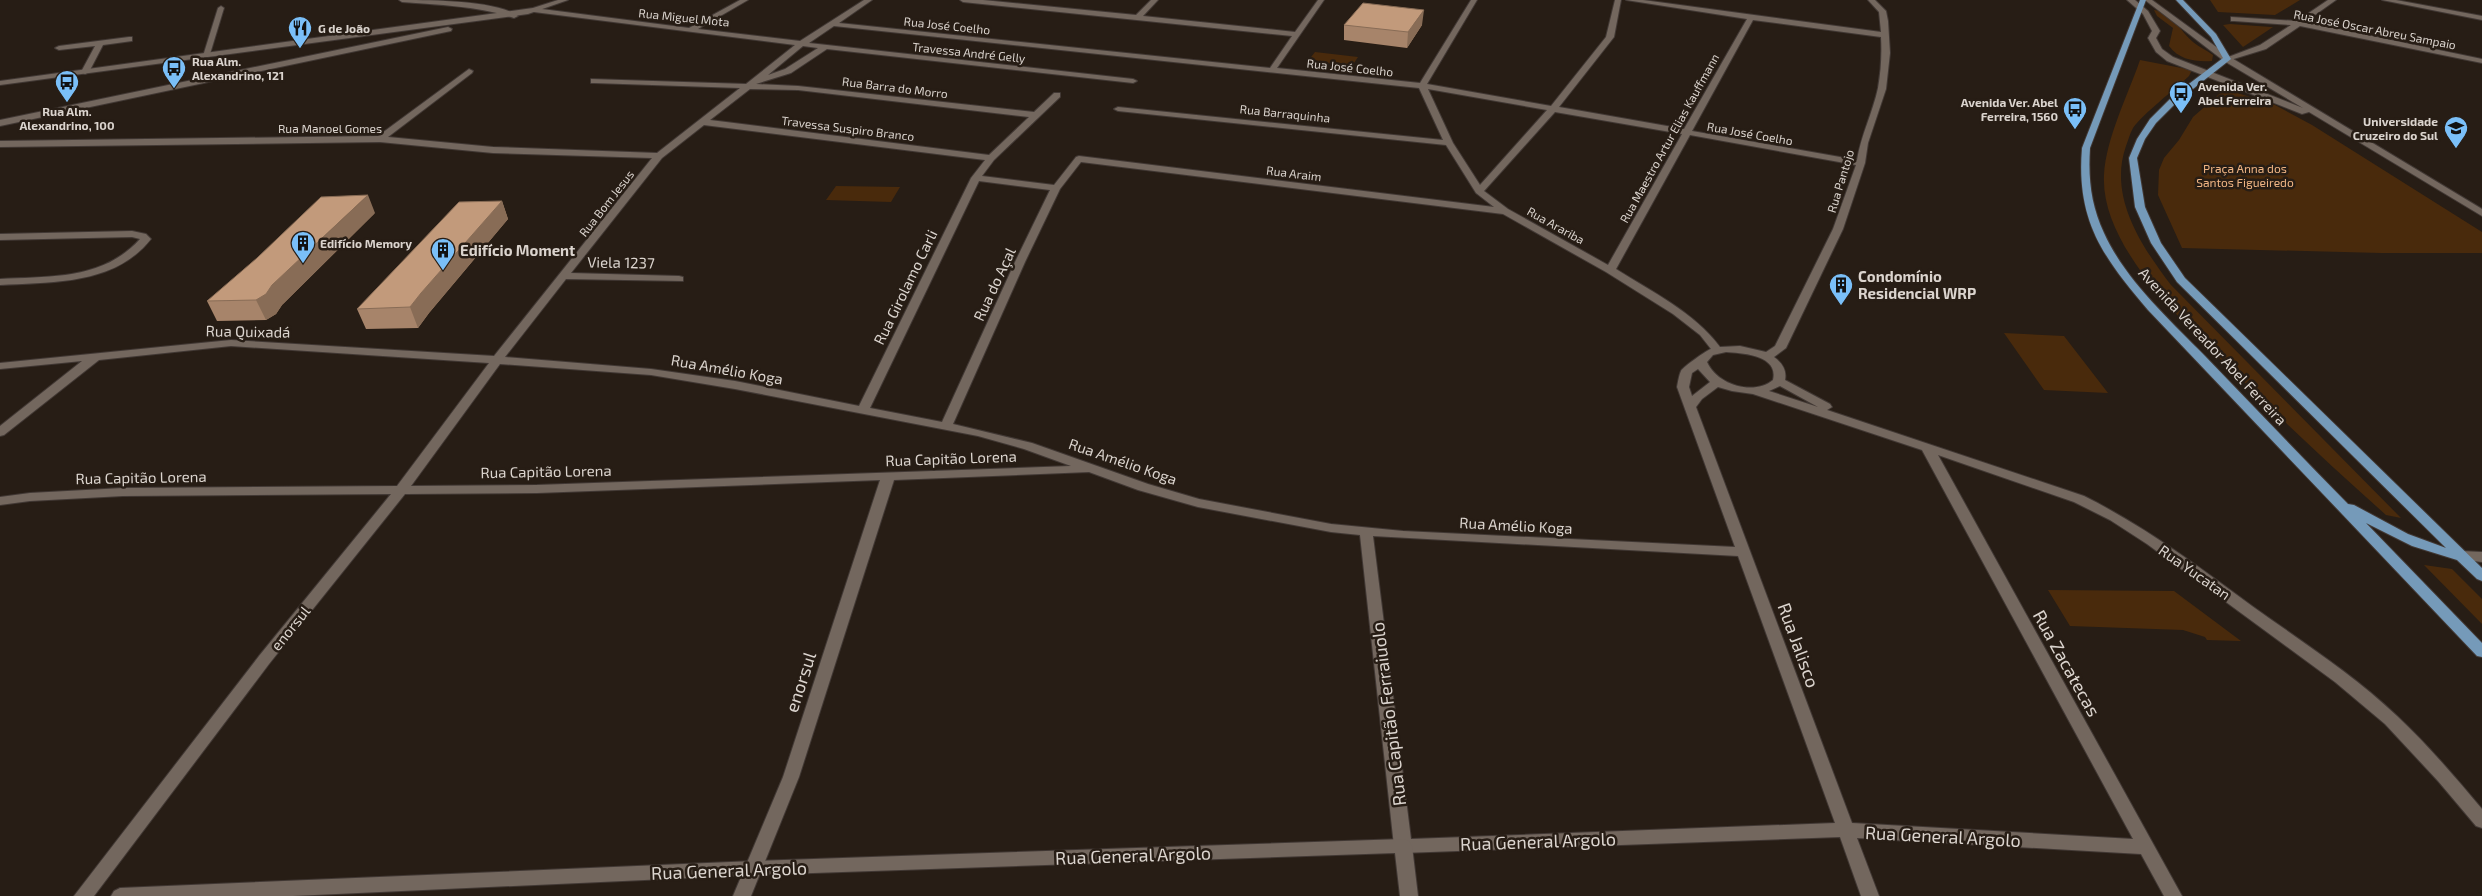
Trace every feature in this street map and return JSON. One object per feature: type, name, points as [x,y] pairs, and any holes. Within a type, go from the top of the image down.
[{"type":"main road","points":[[2179,0],[2189,14],[2224,48],[2227,59]]},
{"type":"main road","name":"Avenida Vereador Abel Ferreira","points":[[2144,2],[2137,13],[2086,148],[2083,171],[2093,222],[2115,262],[2152,308],[2482,652]]},
{"type":"main road","name":"Avenida Vereador Abel Ferreira","points":[[2227,59],[2153,121],[2141,139],[2133,158],[2140,207],[2156,243],[2181,280],[2482,576]]},
{"type":"main road","points":[[2340,504],[2422,547],[2441,553],[2461,556]]},
{"type":"street","points":[[402,0],[512,14]]},
{"type":"street","points":[[0,123],[448,29],[534,10],[565,0]]},
{"type":"street","points":[[692,29],[745,0]]},
{"type":"street","name":"Rua Bom Jesus","points":[[496,361],[659,156],[802,43],[869,0]]},
{"type":"street","points":[[963,0],[1297,34]]},
{"type":"street","points":[[1138,17],[1155,0]]},
{"type":"street","points":[[1272,70],[1321,0]]},
{"type":"street","points":[[1422,86],[1474,0]]},
{"type":"street","points":[[1479,191],[1554,108],[1610,37],[1618,0]]},
{"type":"street","points":[[1629,0],[1885,35]]},
{"type":"street","name":"Rua Pantojo","points":[[1766,357],[1780,348],[1838,228],[1882,89],[1886,54],[1883,15],[1871,0]]},
{"type":"street","points":[[2130,0],[2144,2],[2227,59],[2348,130],[2482,213]]},
{"type":"street","points":[[2227,59],[2254,52],[2333,0]]},
{"type":"street","points":[[2385,0],[2482,18]]},
{"type":"street","points":[[2144,2],[2156,31],[2152,38],[2159,50],[2170,59],[2206,75],[2277,100],[2348,130]]},
{"type":"street","points":[[206,54],[221,8]]},
{"type":"street","name":"Rua Miguel Mota","points":[[534,10],[560,15],[802,43]]},
{"type":"street","points":[[0,84],[357,33],[512,14]]},
{"type":"street","points":[[355,48],[407,32],[469,18]]},
{"type":"street","name":"Rua Maestro Artur Elias Kauffmann","points":[[1610,270],[1750,18]]},
{"type":"street","name":"Rua José Oscar Abreu Sampaio","points":[[2234,19],[2298,23],[2482,61]]},
{"type":"street","name":"Rua José Coelho","points":[[833,24],[1422,86],[1554,108],[1686,134],[1860,163]]},
{"type":"street","points":[[357,33],[448,29]]},
{"type":"street","points":[[59,48],[129,39]]},
{"type":"street","points":[[85,72],[100,43]]},
{"type":"street","name":"Travessa André Gelly","points":[[802,43],[1133,81]]},
{"type":"street","name":"Rua Bom Jesus","points":[[753,83],[788,72],[825,47]]},
{"type":"street","points":[[380,139],[469,71]]},
{"type":"street","points":[[594,81],[753,83]]},
{"type":"street","name":"Rua Barra do Morro","points":[[753,83],[1036,115]]},
{"type":"street","name":"Rua Arariba","points":[[1422,86],[1449,143],[1479,191],[1505,211],[1610,270],[1677,312],[1704,333],[1717,350]]},
{"type":"street","name":"Rua Girolamo Carli","points":[[862,411],[976,178],[991,158],[1057,95]]},
{"type":"street","name":"Rua Barraquinha","points":[[1118,108],[1449,143]]},
{"type":"street","name":"Travessa Suspiro Branco","points":[[702,122],[991,158]]},
{"type":"street","name":"Rua Manoel Gomes","points":[[0,144],[380,139],[493,150],[659,156]]},
{"type":"street","name":"Rua do Açal","points":[[946,427],[1020,262],[1056,188],[1079,159]]},
{"type":"street","name":"Rua Araim","points":[[1079,159],[1505,211]]},
{"type":"street","points":[[976,178],[1056,188]]},
{"type":"street","points":[[0,237],[143,236],[146,239],[141,246],[108,270],[91,274],[0,282]]},
{"type":"street","name":"Viela 1237","points":[[564,276],[679,279]]},
{"type":"street","name":"Rua Quixadá","points":[[0,366],[231,343],[496,361]]},
{"type":"street","points":[[1717,350],[1746,350],[1766,357],[1779,369],[1781,375],[1779,381],[1765,389],[1754,390]]},
{"type":"street","name":"Rua Jalisco","points":[[1717,350],[1704,357],[1701,362],[1687,371],[1683,386],[1870,896]]},
{"type":"street","points":[[0,432],[96,356]]},
{"type":"street","name":"Rua Amélio Koga","points":[[496,361],[651,372],[735,385],[946,427],[1028,446],[1143,487],[1198,503],[1279,519],[1403,535],[1745,552]]},
{"type":"street","name":"enorsul","points":[[83,896],[264,660],[401,490],[496,361]]},
{"type":"street","points":[[1690,407],[1698,396],[1717,382],[1708,375],[1701,362]]},
{"type":"street","name":"Rua Yucatan","points":[[1779,381],[1848,419]]},
{"type":"street","name":"Rua Yucatan","points":[[1717,382],[1741,389],[1754,390],[1848,419],[2033,482],[2078,499],[2115,518],[2152,541],[2228,595],[2391,720],[2444,776],[2482,822]]},
{"type":"street","name":"Rua Zacatecas","points":[[1927,447],[2173,896]]},
{"type":"street","name":"Rua Capitão Lorena","points":[[0,501],[30,497],[124,492],[547,488],[1093,469]]},
{"type":"street","name":"enorsul","points":[[742,896],[791,777],[888,476]]},
{"type":"street","name":"Rua Capitão Ferraiuolo","points":[[1366,531],[1409,896]]},
{"type":"street","points":[[2461,556],[2482,556]]},
{"type":"street","name":"Rua General Argolo","points":[[120,896],[754,868],[1847,830],[2146,846]]},
{"type":"green space","points":[[2210,0],[2300,0],[2275,15],[2218,12]]},
{"type":"green space","points":[[2154,10],[2160,11],[2171,18],[2188,38],[2213,55],[2212,61],[2188,59],[2173,51],[2169,46],[2173,28],[2157,16]]},
{"type":"green space","points":[[2223,25],[2273,27],[2243,47]]},
{"type":"green space","points":[[1315,52],[1358,57],[1352,66],[1308,61]]},
{"type":"green space","points":[[2140,60],[2192,70],[2189,76],[2138,122],[2132,130],[2126,146],[2121,184],[2131,220],[2139,238],[2171,285],[2401,518],[2386,515],[2295,432],[2176,314],[2133,260],[2117,232],[2107,203],[2104,175],[2113,132]]},
{"type":"green space","name":"Praça Anna dos Santos Figueiredo","points":[[2225,89],[2275,105],[2312,125],[2482,232],[2482,253],[2381,253],[2182,248],[2158,195],[2159,170],[2164,158],[2179,140],[2193,117]]},
{"type":"green space","points":[[836,186],[900,187],[891,202],[826,200]]},
{"type":"green space","points":[[2004,333],[2064,336],[2108,393],[2044,390]]},
{"type":"green space","points":[[2424,565],[2452,569],[2482,599],[2482,624]]},
{"type":"green space","points":[[2048,590],[2174,591],[2241,641],[2207,640],[2205,637],[2183,630],[2070,626]]},
{"type":"building","points":[[1363,3],[1424,10],[1408,32],[1344,25]]},
{"type":"building","points":[[368,195],[272,285],[266,294],[256,300],[207,301],[257,258],[321,197]]},
{"type":"building","points":[[502,201],[410,307],[357,309],[459,202]]},
{"type":"place","name":"G de João","points":[[300,49]]},
{"type":"place","name":"Rua Alm. Alexandrino, 121","points":[[174,89]]},
{"type":"place","name":"Rua Alm. Alexandrino, 100","points":[[67,103]]},
{"type":"place","name":"Avenida Ver. Abel Ferreira","points":[[2181,114]]},
{"type":"place","name":"Avenida Ver. Abel Ferreira, 1560","points":[[2075,130]]},
{"type":"place","name":"Universidade Cruzeiro do Sul","points":[[2456,149]]},
{"type":"place","name":"Edifício Memory","points":[[303,264]]},
{"type":"place","name":"Edifício Moment","points":[[443,271]]},
{"type":"place","name":"Condomínio Residencial WRP","points":[[1841,306]]}]
